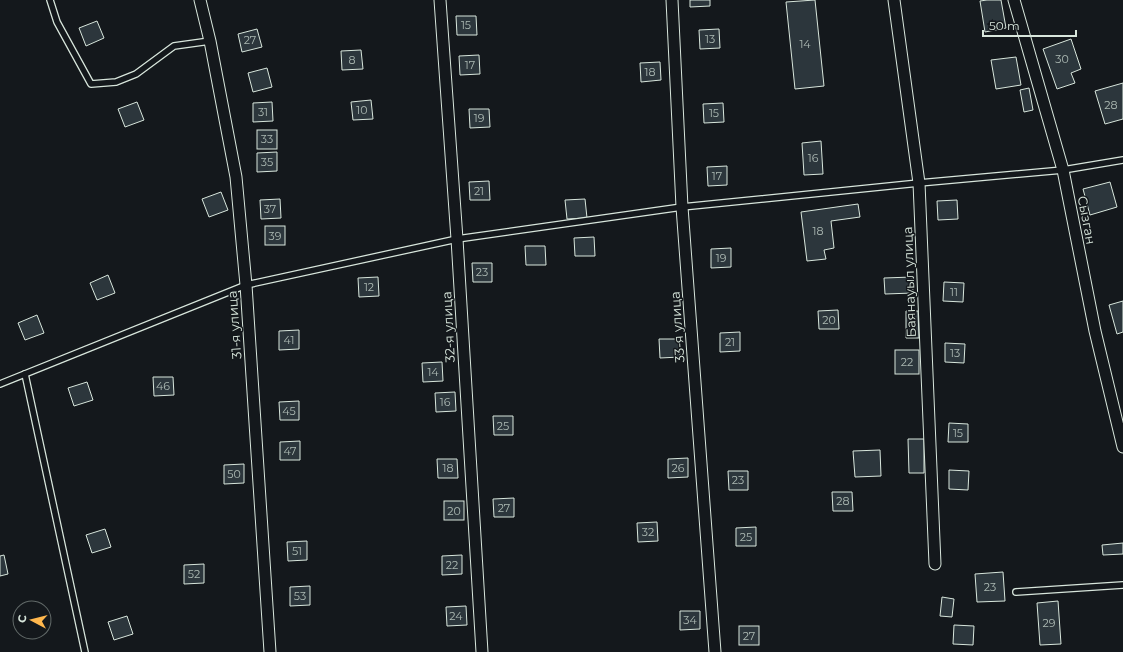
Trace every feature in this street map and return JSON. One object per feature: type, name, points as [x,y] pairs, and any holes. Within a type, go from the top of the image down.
[{"type":"street","name":"31-я улица","points":[[200,0],[210,41],[236,177],[246,285],[270,652]]},
{"type":"street","name":"32-я улица","points":[[440,0],[457,239],[482,652]]},
{"type":"street","name":"33-я улица","points":[[672,0],[682,207],[715,652]]},
{"type":"street","name":"Баянауыл улица","points":[[894,0],[919,183],[935,564]]},
{"type":"street","name":"Сызган","points":[[1014,0],[1062,170],[1095,331],[1123,447]]},
{"type":"lane","points":[[50,0],[57,22],[91,84],[116,82],[136,74],[174,46],[210,41]]},
{"type":"lane","points":[[0,384],[246,285],[457,239],[682,207],[1062,170],[1123,160]]},
{"type":"lane","points":[[24,374],[85,652]]},
{"type":"lane","points":[[1016,592],[1123,585]]},
{"type":"building","points":[[690,0],[710,0],[710,6],[690,7]]},
{"type":"building","points":[[815,0],[824,86],[795,89],[786,2]]},
{"type":"building","points":[[1001,0],[1006,28],[985,32],[980,1]]},
{"type":"building","points":[[456,16],[476,16],[477,35],[457,35]]},
{"type":"building","points":[[97,21],[104,38],[86,46],[79,28]]},
{"type":"building","points":[[257,29],[262,47],[242,52],[238,34]]},
{"type":"building","points":[[719,29],[720,48],[700,49],[699,30]]},
{"type":"building","points":[[1071,39],[1081,69],[1071,73],[1075,83],[1057,89],[1043,49]]},
{"type":"building","points":[[361,50],[363,69],[342,70],[341,51]]},
{"type":"building","points":[[479,55],[480,74],[460,75],[459,56]]},
{"type":"building","points":[[1016,57],[1021,85],[996,89],[991,60]]},
{"type":"building","points":[[660,62],[661,80],[641,82],[640,63]]},
{"type":"building","points":[[267,68],[272,87],[253,92],[248,73]]},
{"type":"building","points":[[1123,83],[1123,119],[1105,124],[1095,91]]},
{"type":"building","points":[[1029,88],[1033,110],[1024,112],[1020,90]]},
{"type":"building","points":[[371,100],[373,119],[353,120],[351,102]]},
{"type":"building","points":[[137,102],[144,120],[125,127],[118,109]]},
{"type":"building","points":[[272,102],[273,121],[253,122],[253,103]]},
{"type":"building","points":[[723,103],[724,122],[704,123],[703,104]]},
{"type":"building","points":[[469,109],[489,109],[490,127],[470,128]]},
{"type":"building","points":[[257,130],[277,130],[277,149],[257,149]]},
{"type":"building","points":[[821,141],[823,174],[804,175],[802,143]]},
{"type":"building","points":[[277,152],[277,171],[257,172],[257,153]]},
{"type":"building","points":[[727,166],[727,185],[708,186],[707,167]]},
{"type":"building","points":[[489,181],[490,200],[470,200],[469,182]]},
{"type":"building","points":[[1110,182],[1117,207],[1090,215],[1083,189]]},
{"type":"building","points":[[221,192],[228,210],[209,217],[202,199]]},
{"type":"building","points":[[280,199],[281,218],[261,219],[260,200]]},
{"type":"building","points":[[585,199],[587,218],[567,219],[565,200]]},
{"type":"building","points":[[957,200],[958,219],[938,220],[937,201]]},
{"type":"building","points":[[858,204],[860,217],[831,221],[834,248],[824,250],[826,259],[807,261],[801,212]]},
{"type":"building","points":[[265,226],[285,226],[285,245],[265,245]]},
{"type":"building","points":[[594,237],[595,256],[575,256],[574,238]]},
{"type":"building","points":[[525,246],[545,246],[546,265],[526,265]]},
{"type":"building","points":[[731,248],[731,267],[711,268],[711,249]]},
{"type":"building","points":[[472,263],[492,263],[492,282],[473,282]]},
{"type":"building","points":[[108,275],[115,293],[97,300],[90,283]]},
{"type":"building","points":[[378,277],[379,296],[359,297],[358,278]]},
{"type":"building","points":[[912,277],[913,293],[885,294],[884,278]]},
{"type":"building","points":[[944,282],[964,283],[963,302],[943,301]]},
{"type":"building","points":[[1123,301],[1123,332],[1117,334],[1109,305]]},
{"type":"building","points":[[838,310],[839,329],[819,329],[818,311]]},
{"type":"building","points":[[906,311],[918,311],[919,338],[906,338]]},
{"type":"building","points":[[37,315],[44,333],[25,340],[18,323]]},
{"type":"building","points":[[299,330],[299,349],[279,350],[279,331]]},
{"type":"building","points":[[740,332],[740,351],[720,352],[720,333]]},
{"type":"building","points":[[659,339],[679,339],[680,357],[660,358]]},
{"type":"building","points":[[945,343],[965,344],[964,363],[945,362]]},
{"type":"building","points":[[895,350],[919,350],[919,374],[895,374]]},
{"type":"building","points":[[442,362],[443,381],[423,382],[422,363]]},
{"type":"building","points":[[153,377],[173,377],[174,395],[154,396]]},
{"type":"building","points":[[87,382],[93,400],[74,406],[68,388]]},
{"type":"building","points":[[455,392],[456,411],[436,412],[435,393]]},
{"type":"building","points":[[299,401],[299,420],[280,420],[279,402]]},
{"type":"building","points":[[493,416],[513,416],[513,435],[494,435]]},
{"type":"building","points":[[949,423],[968,424],[968,442],[948,442]]},
{"type":"building","points":[[908,439],[924,439],[924,473],[909,473]]},
{"type":"building","points":[[300,441],[300,460],[280,460],[280,442]]},
{"type":"building","points":[[880,450],[881,476],[855,477],[853,451]]},
{"type":"building","points":[[688,458],[688,477],[668,478],[668,459]]},
{"type":"building","points":[[437,459],[457,459],[458,478],[438,478]]},
{"type":"building","points":[[244,464],[244,483],[224,484],[224,465]]},
{"type":"building","points":[[949,470],[969,471],[968,490],[949,489]]},
{"type":"building","points":[[728,471],[748,471],[748,490],[729,490]]},
{"type":"building","points":[[832,492],[852,492],[853,511],[833,511]]},
{"type":"building","points":[[514,498],[514,517],[494,517],[493,499]]},
{"type":"building","points":[[444,501],[464,501],[464,520],[444,520]]},
{"type":"building","points":[[657,522],[658,541],[638,542],[637,523]]},
{"type":"building","points":[[756,527],[756,546],[736,546],[736,528]]},
{"type":"building","points":[[105,529],[111,547],[92,553],[86,535]]},
{"type":"building","points":[[307,541],[307,560],[288,561],[287,542]]},
{"type":"building","points":[[1123,543],[1123,554],[1103,555],[1102,545]]},
{"type":"building","points":[[4,555],[8,574],[0,576],[0,556]]},
{"type":"building","points":[[462,555],[462,574],[442,575],[442,556]]},
{"type":"building","points":[[204,564],[204,583],[184,584],[184,565]]},
{"type":"building","points":[[1003,572],[1005,601],[977,602],[975,574]]},
{"type":"building","points":[[310,586],[310,605],[290,606],[290,587]]},
{"type":"building","points":[[942,597],[954,599],[952,617],[940,616]]},
{"type":"building","points":[[1058,601],[1061,644],[1040,645],[1037,603]]},
{"type":"building","points":[[466,606],[467,625],[447,626],[446,607]]},
{"type":"building","points":[[680,611],[700,611],[700,629],[680,630]]},
{"type":"building","points":[[127,616],[133,634],[114,640],[108,622]]},
{"type":"building","points":[[954,625],[974,626],[973,645],[953,644]]},
{"type":"building","points":[[739,626],[759,626],[759,645],[739,645]]}]
